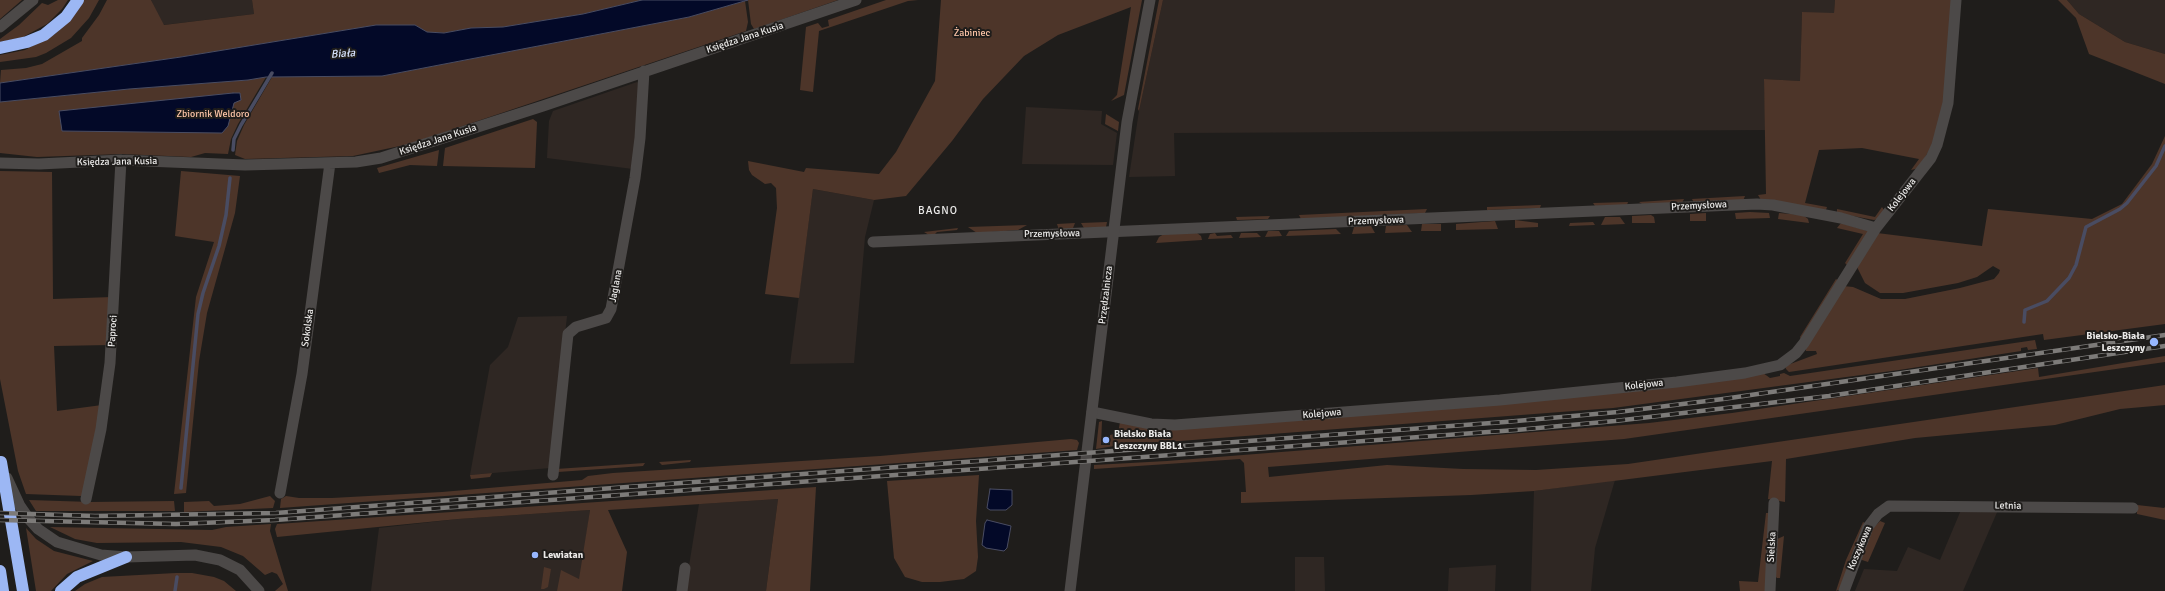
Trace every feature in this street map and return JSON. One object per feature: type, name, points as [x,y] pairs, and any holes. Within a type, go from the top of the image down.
[{"type":"highway","points":[[0,48],[28,42],[44,35],[66,17],[78,0]]},
{"type":"highway","points":[[1,459],[23,591]]},
{"type":"highway","points":[[61,591],[77,577],[126,557]]},
{"type":"highway","points":[[0,570],[3,591]]},
{"type":"street","points":[[0,27],[34,0]]},
{"type":"street","name":"Księdza Jana Kusia","points":[[0,163],[39,164],[121,160],[246,166],[330,163],[381,158],[856,0]]},
{"type":"street","name":"Przędzalnicza","points":[[1070,591],[1128,116],[1150,0]]},
{"type":"street","name":"Kolejowa","points":[[1092,412],[1151,424],[1175,425],[1500,400],[1677,382],[1762,370],[1780,365],[1796,353],[1876,228],[1931,158],[1937,145],[1948,103],[1956,0]]},
{"type":"street","name":"Jaglana","points":[[553,475],[568,334],[576,328],[602,320],[610,314],[635,178],[640,138],[644,70]]},
{"type":"street","name":"Paproci","points":[[86,499],[102,429],[109,376],[121,160]]},
{"type":"street","name":"Sokolska","points":[[280,493],[302,374],[330,163]]},
{"type":"street","name":"Przemysłowa","points":[[872,242],[1114,233],[1757,204],[1773,205],[1841,218],[1876,228]]},
{"type":"street","points":[[1,459],[20,506],[29,519],[47,536],[71,548],[101,555],[126,557],[180,555],[206,557],[220,560],[240,570],[258,591]]},
{"type":"street","name":"Sielska","points":[[1770,591],[1774,503]]},
{"type":"street","name":"Letnia","points":[[1883,509],[1897,505],[2133,508]]},
{"type":"street","name":"Koszykowa","points":[[1844,591],[1868,527],[1883,509]]},
{"type":"street","points":[[682,591],[685,568]]},
{"type":"shaded area","points":[[151,0],[252,0],[254,14],[163,25]]},
{"type":"shaded area","points":[[1163,0],[1835,0],[1834,13],[1802,13],[1800,81],[1764,79],[1766,130],[1174,133],[1175,176],[1129,177],[1139,111]]},
{"type":"shaded area","points":[[2067,0],[2165,0],[2165,54],[2125,42],[2079,14]]},
{"type":"shaded area","points":[[637,82],[640,84],[633,169],[547,158],[549,121],[553,111]]},
{"type":"shaded area","points":[[1026,107],[1102,111],[1101,124],[1117,133],[1113,165],[1022,164]]},
{"type":"shaded area","points":[[813,189],[874,200],[865,237],[854,363],[790,364]]},
{"type":"shaded area","points":[[567,316],[550,468],[470,475],[490,365],[508,347],[518,317]]},
{"type":"shaded area","points":[[1615,480],[1595,548],[1591,591],[1531,591],[1534,491]]},
{"type":"shaded area","points":[[778,499],[766,591],[680,591],[689,566],[699,504]]},
{"type":"shaded area","points":[[590,510],[579,591],[371,591],[379,528],[458,519]]},
{"type":"shaded area","points":[[1961,510],[1998,510],[1963,591],[1855,591],[1864,569],[1897,571],[1908,547],[1940,560]]},
{"type":"shaded area","points":[[1295,557],[1324,557],[1325,591],[1295,591]]},
{"type":"shaded area","points":[[1496,565],[1495,591],[1448,591],[1449,568]]},
{"type":"green space","points":[[0,0],[22,0],[0,19]]},
{"type":"green space","points":[[58,0],[68,0],[62,9],[47,24],[23,37],[0,42],[0,39],[19,25],[42,3],[48,5]]},
{"type":"green space","points":[[83,0],[99,0],[89,18],[71,38],[46,53],[36,57],[0,62],[0,55],[25,50],[55,34],[73,16]]},
{"type":"green space","points":[[107,0],[151,0],[164,25],[254,14],[252,0],[642,0],[583,14],[503,27],[471,28],[444,33],[427,32],[415,25],[376,25],[181,57],[0,83],[1,70],[26,68],[42,64],[82,41],[82,38],[99,15]]},
{"type":"green space","points":[[748,0],[838,0],[754,29],[751,24]]},
{"type":"green space","points":[[886,0],[918,0],[908,1],[819,31],[813,92],[800,90],[806,27],[818,23],[822,28],[829,26],[828,20]]},
{"type":"green space","name":"Żabiniec","points":[[941,0],[1142,0],[1124,95],[1111,101],[1117,95],[1131,7],[1058,35],[1024,56],[983,99],[952,141],[906,196],[874,200],[813,189],[799,298],[765,294],[777,208],[776,188],[771,183],[765,184],[752,175],[749,170],[748,161],[804,172],[806,168],[879,174],[896,152],[935,81]]},
{"type":"green space","points":[[1159,0],[1163,0],[1139,111],[1138,109]]},
{"type":"green space","points":[[1835,0],[1953,0],[1945,102],[1939,133],[1919,168],[1911,170],[1919,159],[1862,148],[1819,150],[1805,203],[1827,207],[1826,210],[1761,200],[1758,195],[1766,194],[1764,79],[1800,81],[1802,12],[1834,13]]},
{"type":"green space","points":[[2058,0],[2067,0],[2079,14],[2125,42],[2165,54],[2165,84],[2089,54],[2076,18]]},
{"type":"green space","points":[[745,1],[748,22],[746,31],[409,144],[353,156],[245,159],[235,155],[237,141],[244,125],[272,77],[382,76],[689,17]]},
{"type":"green space","points":[[266,77],[238,124],[231,139],[228,154],[205,153],[191,157],[122,154],[37,157],[0,153],[0,102],[129,89],[248,80]]},
{"type":"green space","points":[[1106,114],[1119,122],[1118,131],[1105,124]]},
{"type":"green space","points":[[533,119],[537,122],[535,168],[443,166],[445,148]]},
{"type":"green space","points":[[2165,136],[2165,324],[2044,340],[2043,334],[1789,372],[1786,369],[1785,366],[1817,354],[1816,351],[1806,351],[1805,346],[1843,286],[1853,287],[1881,299],[1905,299],[1960,288],[1994,279],[2000,270],[1993,266],[1977,277],[1958,283],[1903,293],[1880,293],[1865,283],[1856,265],[1877,233],[1982,246],[1988,209],[2092,219],[2122,204],[2152,164]]},
{"type":"green space","points":[[439,150],[437,166],[410,165],[379,173],[377,168]]},
{"type":"green space","points":[[0,171],[52,172],[53,299],[113,297],[109,345],[54,346],[57,411],[102,405],[83,494],[81,496],[26,494],[18,471],[0,379]]},
{"type":"green space","points":[[181,171],[240,176],[235,213],[207,313],[199,361],[186,493],[174,494],[196,297],[214,242],[175,236]]},
{"type":"green space","points":[[1745,196],[1743,201],[1694,203],[1692,199]]},
{"type":"green space","points":[[1684,199],[1682,203],[1642,204],[1639,202]]},
{"type":"green space","points":[[1628,202],[1627,205],[1595,206],[1593,203]]},
{"type":"green space","points":[[1541,205],[1540,208],[1487,210],[1487,207]]},
{"type":"green space","points":[[1882,207],[1884,210],[1878,219],[1874,220],[1837,213],[1837,209],[1875,217]]},
{"type":"green space","points":[[1427,209],[1425,213],[1301,219],[1299,215]]},
{"type":"green space","points":[[1706,213],[1706,221],[1690,221],[1690,214]]},
{"type":"green space","points":[[1735,213],[1769,213],[1770,218],[1736,219]]},
{"type":"green space","points":[[1779,213],[1803,215],[1808,219],[1809,223],[1778,219]]},
{"type":"green space","points":[[1651,215],[1654,217],[1655,223],[1632,223],[1632,216]]},
{"type":"green space","points":[[1270,216],[1268,219],[1237,220],[1236,217]]},
{"type":"green space","points":[[1605,217],[1620,217],[1625,224],[1601,225]]},
{"type":"green space","points":[[1515,220],[1538,223],[1538,227],[1515,228]]},
{"type":"green space","points":[[1495,221],[1498,229],[1456,230],[1456,224]]},
{"type":"green space","points":[[1107,222],[1106,227],[1084,228],[1081,223]]},
{"type":"green space","points":[[1593,222],[1595,225],[1569,226],[1570,223]]},
{"type":"green space","points":[[1075,223],[1073,228],[1059,230],[1057,224]]},
{"type":"green space","points":[[1841,223],[1868,231],[1868,234],[1848,266],[1845,263],[1863,234],[1837,228]]},
{"type":"green space","points":[[1422,224],[1441,224],[1441,231],[1421,231]]},
{"type":"green space","points":[[1027,225],[1018,230],[977,233],[968,227]]},
{"type":"green space","points":[[1407,225],[1412,232],[1385,233],[1386,226]]},
{"type":"green space","points":[[1371,226],[1375,233],[1352,234],[1354,227]]},
{"type":"green space","points":[[958,228],[957,230],[937,232],[929,235],[924,232]]},
{"type":"green space","points":[[1336,229],[1341,234],[1286,236],[1289,231]]},
{"type":"green space","points":[[1268,231],[1279,231],[1282,236],[1265,237]]},
{"type":"green space","points":[[1197,233],[1201,236],[1202,240],[1156,243],[1159,237],[1164,234]]},
{"type":"green space","points":[[1215,233],[1217,236],[1231,235],[1233,238],[1208,239],[1210,234]]},
{"type":"green space","points":[[1241,233],[1257,233],[1261,237],[1239,238]]},
{"type":"green space","points":[[1836,279],[1839,281],[1802,342],[1800,337]]},
{"type":"green space","points":[[2035,340],[2037,349],[2028,350],[2027,347],[2021,348],[2021,351],[1899,370],[1613,408],[1114,446],[1096,449],[1099,422],[1102,421],[1101,445],[1110,445],[1110,435],[1118,433],[1120,422],[1150,428],[1763,373],[1770,378],[1780,376],[1780,374],[1784,373],[1790,376]]},
{"type":"green space","points":[[2165,356],[2165,362],[1624,439],[1268,467],[1269,477],[1387,465],[1463,469],[1536,470],[1628,464],[2165,385],[2165,405],[2120,409],[2055,425],[1915,438],[1786,459],[1785,502],[1768,499],[1772,461],[1534,491],[1471,495],[1241,503],[1241,492],[1246,492],[1244,463],[1240,459],[1094,469],[1094,465],[1167,461],[1649,423],[1732,413],[2038,368],[2039,377]]},
{"type":"green space","points":[[1071,439],[1077,440],[1079,443],[1077,450],[280,508],[281,499],[286,496],[299,498],[332,498],[442,492],[582,480],[588,476],[613,473],[880,456]]},
{"type":"green space","points":[[691,460],[690,462],[662,465],[659,462]]},
{"type":"green space","points":[[645,463],[643,466],[558,472],[556,469]]},
{"type":"green space","points":[[492,473],[490,477],[471,479],[470,475]]},
{"type":"green space","points":[[979,475],[976,521],[978,557],[976,571],[964,579],[940,582],[922,582],[905,577],[894,558],[887,481]]},
{"type":"green space","points":[[816,487],[810,591],[766,591],[778,499],[608,510],[627,552],[622,591],[557,591],[561,570],[579,579],[590,510],[458,519],[277,537],[275,529],[277,524]]},
{"type":"green space","points":[[270,496],[275,501],[273,508],[184,512],[184,502],[209,501],[214,506],[240,504]]},
{"type":"green space","points":[[29,500],[91,502],[174,501],[175,511],[36,511]]},
{"type":"green space","points":[[2137,505],[2165,507],[2165,520],[2137,514]]},
{"type":"green space","points":[[1766,513],[1771,513],[1766,591],[1740,591],[1739,581],[1758,582]]},
{"type":"green space","points":[[1880,521],[1885,523],[1868,562],[1862,560],[1860,558],[1871,530]]},
{"type":"green space","points":[[1863,522],[1867,524],[1841,589],[1836,591],[1846,560]]},
{"type":"green space","points":[[271,524],[270,531],[288,591],[275,591],[283,584],[277,574],[272,572],[265,575],[243,556],[221,547],[181,542],[97,543],[75,539],[50,527],[212,530],[226,527]]},
{"type":"green space","points":[[26,528],[36,539],[54,551],[93,561],[67,574],[51,591],[36,591]]},
{"type":"green space","points":[[1784,536],[1780,578],[1777,578],[1775,576],[1775,540]]},
{"type":"green space","points":[[544,567],[551,569],[548,587],[541,589]]},
{"type":"green space","points":[[192,573],[214,577],[224,581],[236,591],[75,591],[85,584],[102,577]]},
{"type":"water","name":"Biała","points":[[642,0],[748,0],[689,17],[382,76],[266,77],[248,80],[129,89],[0,102],[0,83],[181,57],[376,25],[415,25],[427,32],[444,33],[471,28],[503,27],[583,14]]},
{"type":"water","name":"Zbiornik Weldoro","points":[[240,93],[241,100],[234,103],[228,126],[222,133],[62,131],[59,111]]},
{"type":"water","points":[[990,489],[1012,490],[1012,505],[1006,510],[990,510],[987,508]]},
{"type":"water","points":[[987,520],[1011,526],[1007,548],[1004,551],[986,548],[982,545],[985,523]]},
{"type":"waterway","points":[[233,150],[234,139],[241,125],[272,73]]},
{"type":"waterway","points":[[2024,322],[2025,310],[2047,301],[2069,278],[2076,265],[2086,227],[2120,209],[2127,203],[2156,166],[2165,146]]},
{"type":"waterway","points":[[181,488],[198,314],[203,293],[219,246],[226,215],[230,178]]},
{"type":"waterway","points":[[175,591],[177,577]]},
{"type":"railway","points":[[0,513],[95,516],[276,513],[1505,422],[1618,412],[1723,399],[2165,335]]},
{"type":"railway","points":[[0,520],[176,524],[275,520],[1516,430],[1615,421],[1829,396],[2165,346]]},
{"type":"place","name":"Bielsko-Biała Leszczyny","points":[[2154,342]]},
{"type":"place","name":"Bielsko Biała Leszczyny BBL1","points":[[1106,440]]},
{"type":"place","name":"Lewiatan","points":[[535,555]]},
{"type":"district","name":"BAGNO","points":[[938,211]]}]
